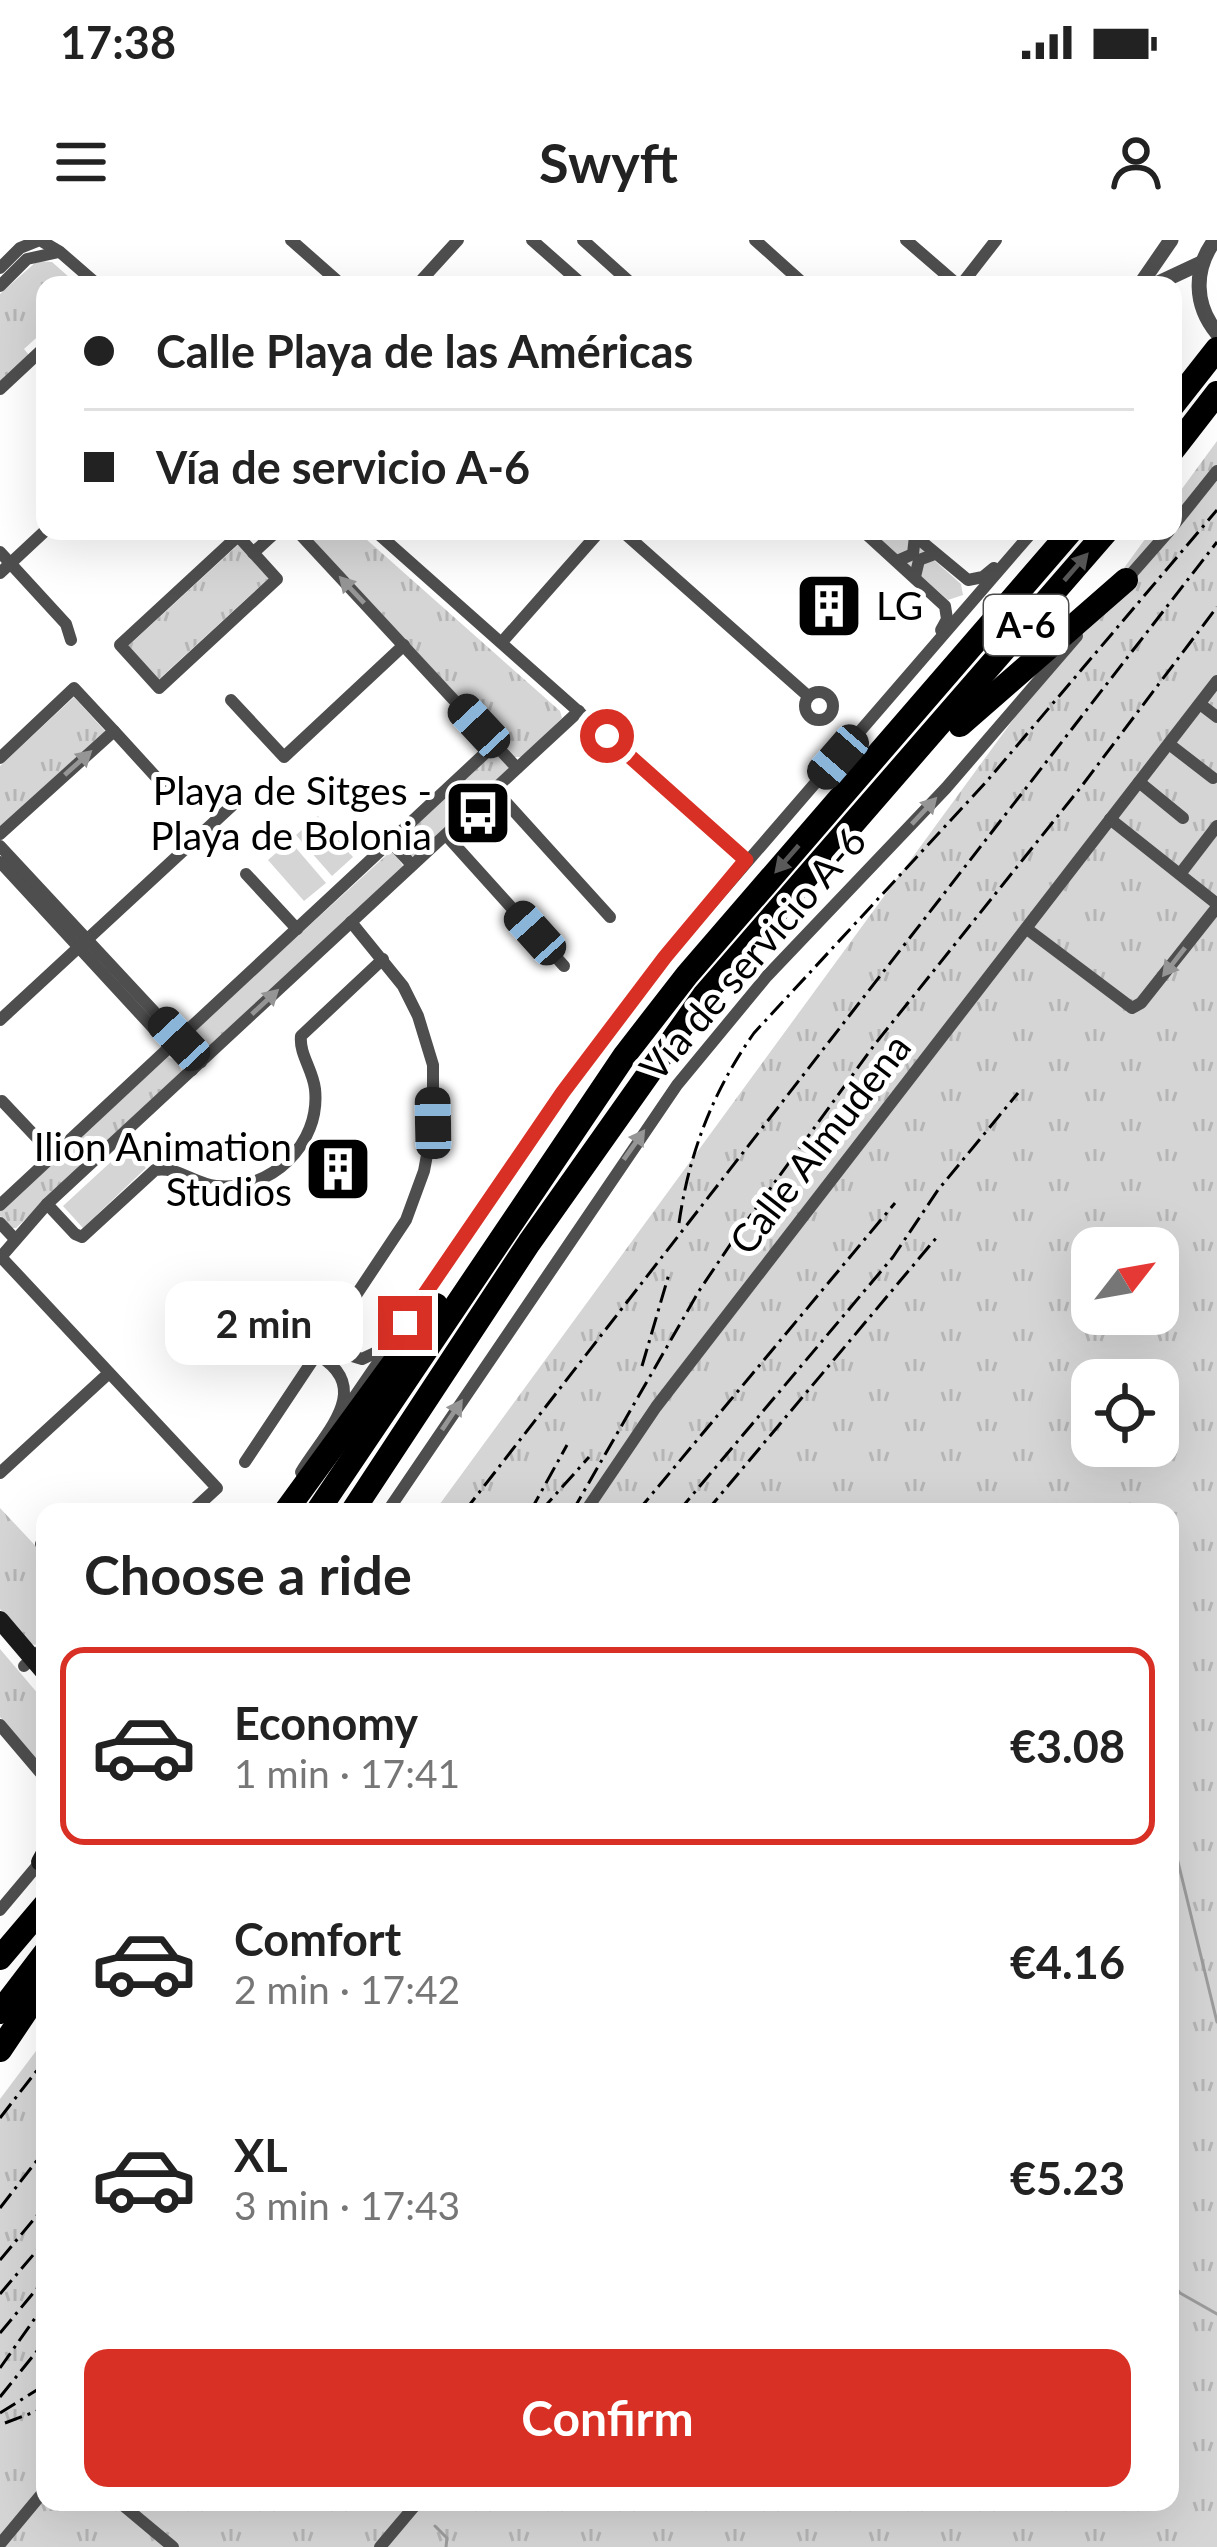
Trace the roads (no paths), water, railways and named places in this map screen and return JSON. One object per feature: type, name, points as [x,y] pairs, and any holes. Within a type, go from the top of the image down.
[{"type":"highway","points":[[1182,394],[1217,349]]},
{"type":"highway","points":[[1182,439],[1217,394]]},
{"type":"highway","name":"A-6","points":[[323,1503],[626,1055],[687,975],[1063,540]]},
{"type":"highway","name":"A-6","points":[[358,1503],[529,1243],[704,994],[1099,540]]},
{"type":"highway","points":[[529,1243],[570,1205],[713,1006],[972,710],[1126,580]]},
{"type":"highway","points":[[286,1503],[392,1367],[611,1053],[643,1012],[687,975]]},
{"type":"highway","points":[[0,1958],[36,1916]]},
{"type":"highway","points":[[0,2012],[36,1965]]},
{"type":"highway","points":[[0,2052],[36,1997]]},
{"type":"main road","points":[[0,1620],[36,1660]]},
{"type":"main road","points":[[0,1638],[36,1660]]},
{"type":"street","points":[[0,268],[20,248],[40,240],[88,276]]},
{"type":"street","points":[[0,286],[27,259],[60,252],[71,240]]},
{"type":"street","points":[[291,240],[332,276]]},
{"type":"street","points":[[426,276],[458,240]]},
{"type":"street","points":[[532,240],[573,276]]},
{"type":"street","points":[[583,240],[623,276]]},
{"type":"street","points":[[754,240],[795,276]]},
{"type":"street","points":[[906,240],[949,276]]},
{"type":"street","points":[[967,276],[996,240]]},
{"type":"street","points":[[1146,276],[1171,240]]},
{"type":"street","points":[[1167,276],[1207,248]]},
{"type":"street","points":[[1207,248],[1198,284],[1201,304],[1217,333]]},
{"type":"street","points":[[0,389],[36,355]]},
{"type":"street","name":"Vía de servicio A-6","points":[[1182,514],[1217,471]]},
{"type":"street","points":[[36,538],[3,563],[66,624],[71,640]]},
{"type":"street","points":[[234,540],[120,645],[159,688],[277,579],[242,540]]},
{"type":"street","points":[[253,553],[267,540]]},
{"type":"street","points":[[305,540],[517,768]]},
{"type":"street","points":[[385,540],[746,860]]},
{"type":"street","points":[[502,642],[592,540]]},
{"type":"street","points":[[632,540],[808,696]]},
{"type":"street","points":[[874,540],[945,606],[947,619],[929,653]]},
{"type":"street","points":[[897,560],[913,554],[912,540]]},
{"type":"street","points":[[919,540],[968,580],[983,577],[1018,549]]},
{"type":"street","name":"Vía de servicio A-6","points":[[285,1503],[563,1092],[665,957],[1026,540]]},
{"type":"street","name":"Vía de servicio A-6","points":[[393,1503],[676,1085],[754,991],[946,788],[1161,540]]},
{"type":"street","points":[[915,577],[920,560],[935,554]]},
{"type":"street","points":[[231,700],[284,757],[404,645]]},
{"type":"street","name":"Calle Almudena","points":[[591,1503],[656,1407],[1217,681]]},
{"type":"street","points":[[0,758],[74,688],[166,788]]},
{"type":"street","points":[[1200,704],[1217,717]]},
{"type":"street","points":[[200,1503],[217,1488],[0,1257],[47,1204],[579,711]]},
{"type":"street","points":[[0,834],[114,731]]},
{"type":"street","points":[[0,1205],[495,744]]},
{"type":"street","points":[[1168,744],[1214,778]]},
{"type":"street","points":[[1139,782],[1183,818]]},
{"type":"street","points":[[494,790],[610,917]]},
{"type":"street","points":[[0,1020],[237,801]]},
{"type":"street","points":[[1027,929],[1125,1006],[1142,1003],[1217,905],[1110,819]]},
{"type":"street","points":[[1180,874],[1217,826]]},
{"type":"street","points":[[446,835],[564,966]]},
{"type":"street","points":[[390,841],[412,865]]},
{"type":"street","points":[[0,846],[196,1066]]},
{"type":"street","points":[[0,862],[83,943]]},
{"type":"street","points":[[246,874],[297,928]]},
{"type":"street","points":[[245,1462],[406,1220],[424,1171],[433,1123],[433,1065],[403,986],[351,922]]},
{"type":"street","points":[[47,1204],[82,1237],[155,1170],[168,1167],[207,1186],[230,1188],[272,1175],[304,1141],[315,1115],[315,1090],[301,1036],[383,959]]},
{"type":"street","points":[[2,1101],[53,1156]]},
{"type":"street","points":[[0,1223],[14,1238]]},
{"type":"street","points":[[326,1339],[342,1353],[362,1359],[376,1352],[452,1256]]},
{"type":"street","points":[[285,1503],[347,1396],[345,1379],[336,1366],[318,1355]]},
{"type":"street","points":[[0,1472],[109,1372]]},
{"type":"street","points":[[0,1725],[36,1767]]},
{"type":"street","points":[[0,1910],[36,1866]]},
{"type":"street","points":[[0,2052],[36,2008]]},
{"type":"street","points":[[0,2544],[36,2501]]},
{"type":"street","points":[[130,2511],[173,2547]]},
{"type":"street","points":[[380,2547],[410,2511]]},
{"type":"waterway","points":[[1179,1866],[1217,2022]]},
{"type":"waterway","points":[[1179,2292],[1217,2314]]},
{"type":"waterway","points":[[435,2526],[447,2538],[446,2547]]},
{"type":"railway","points":[[679,1223],[705,1124],[726,1077],[754,1033],[987,781],[1217,510]]},
{"type":"railway","points":[[471,1503],[1217,542]]},
{"type":"railway","points":[[577,1503],[699,1291],[738,1233],[875,1044],[1081,787],[1217,607]]},
{"type":"railway","points":[[686,1503],[893,1257],[938,1190],[1018,1093]]},
{"type":"railway","points":[[645,1503],[895,1203]]},
{"type":"railway","points":[[714,1503],[937,1237]]},
{"type":"railway","points":[[642,1366],[669,1274]]},
{"type":"railway","points":[[535,1503],[567,1445]]},
{"type":"railway","points":[[548,1503],[589,1457]]},
{"type":"railway","points":[[0,2118],[36,2072]]},
{"type":"railway","points":[[0,2208],[36,2162]]},
{"type":"railway","points":[[0,2260],[36,2217]]},
{"type":"railway","points":[[0,2294],[36,2252]]},
{"type":"railway","points":[[0,2333],[36,2290]]},
{"type":"railway","points":[[0,2368],[36,2317]]},
{"type":"railway","points":[[0,2397],[36,2352]]},
{"type":"railway","points":[[0,2413],[36,2391]]},
{"type":"railway","points":[[5,2423],[36,2411]]},
{"type":"place","name":"LG","points":[[829,606]]},
{"type":"place","name":"Playa de Sitges - Playa de Bolonia","points":[[478,813]]},
{"type":"place","name":"Ilion Animation Studios","points":[[338,1169]]}]
